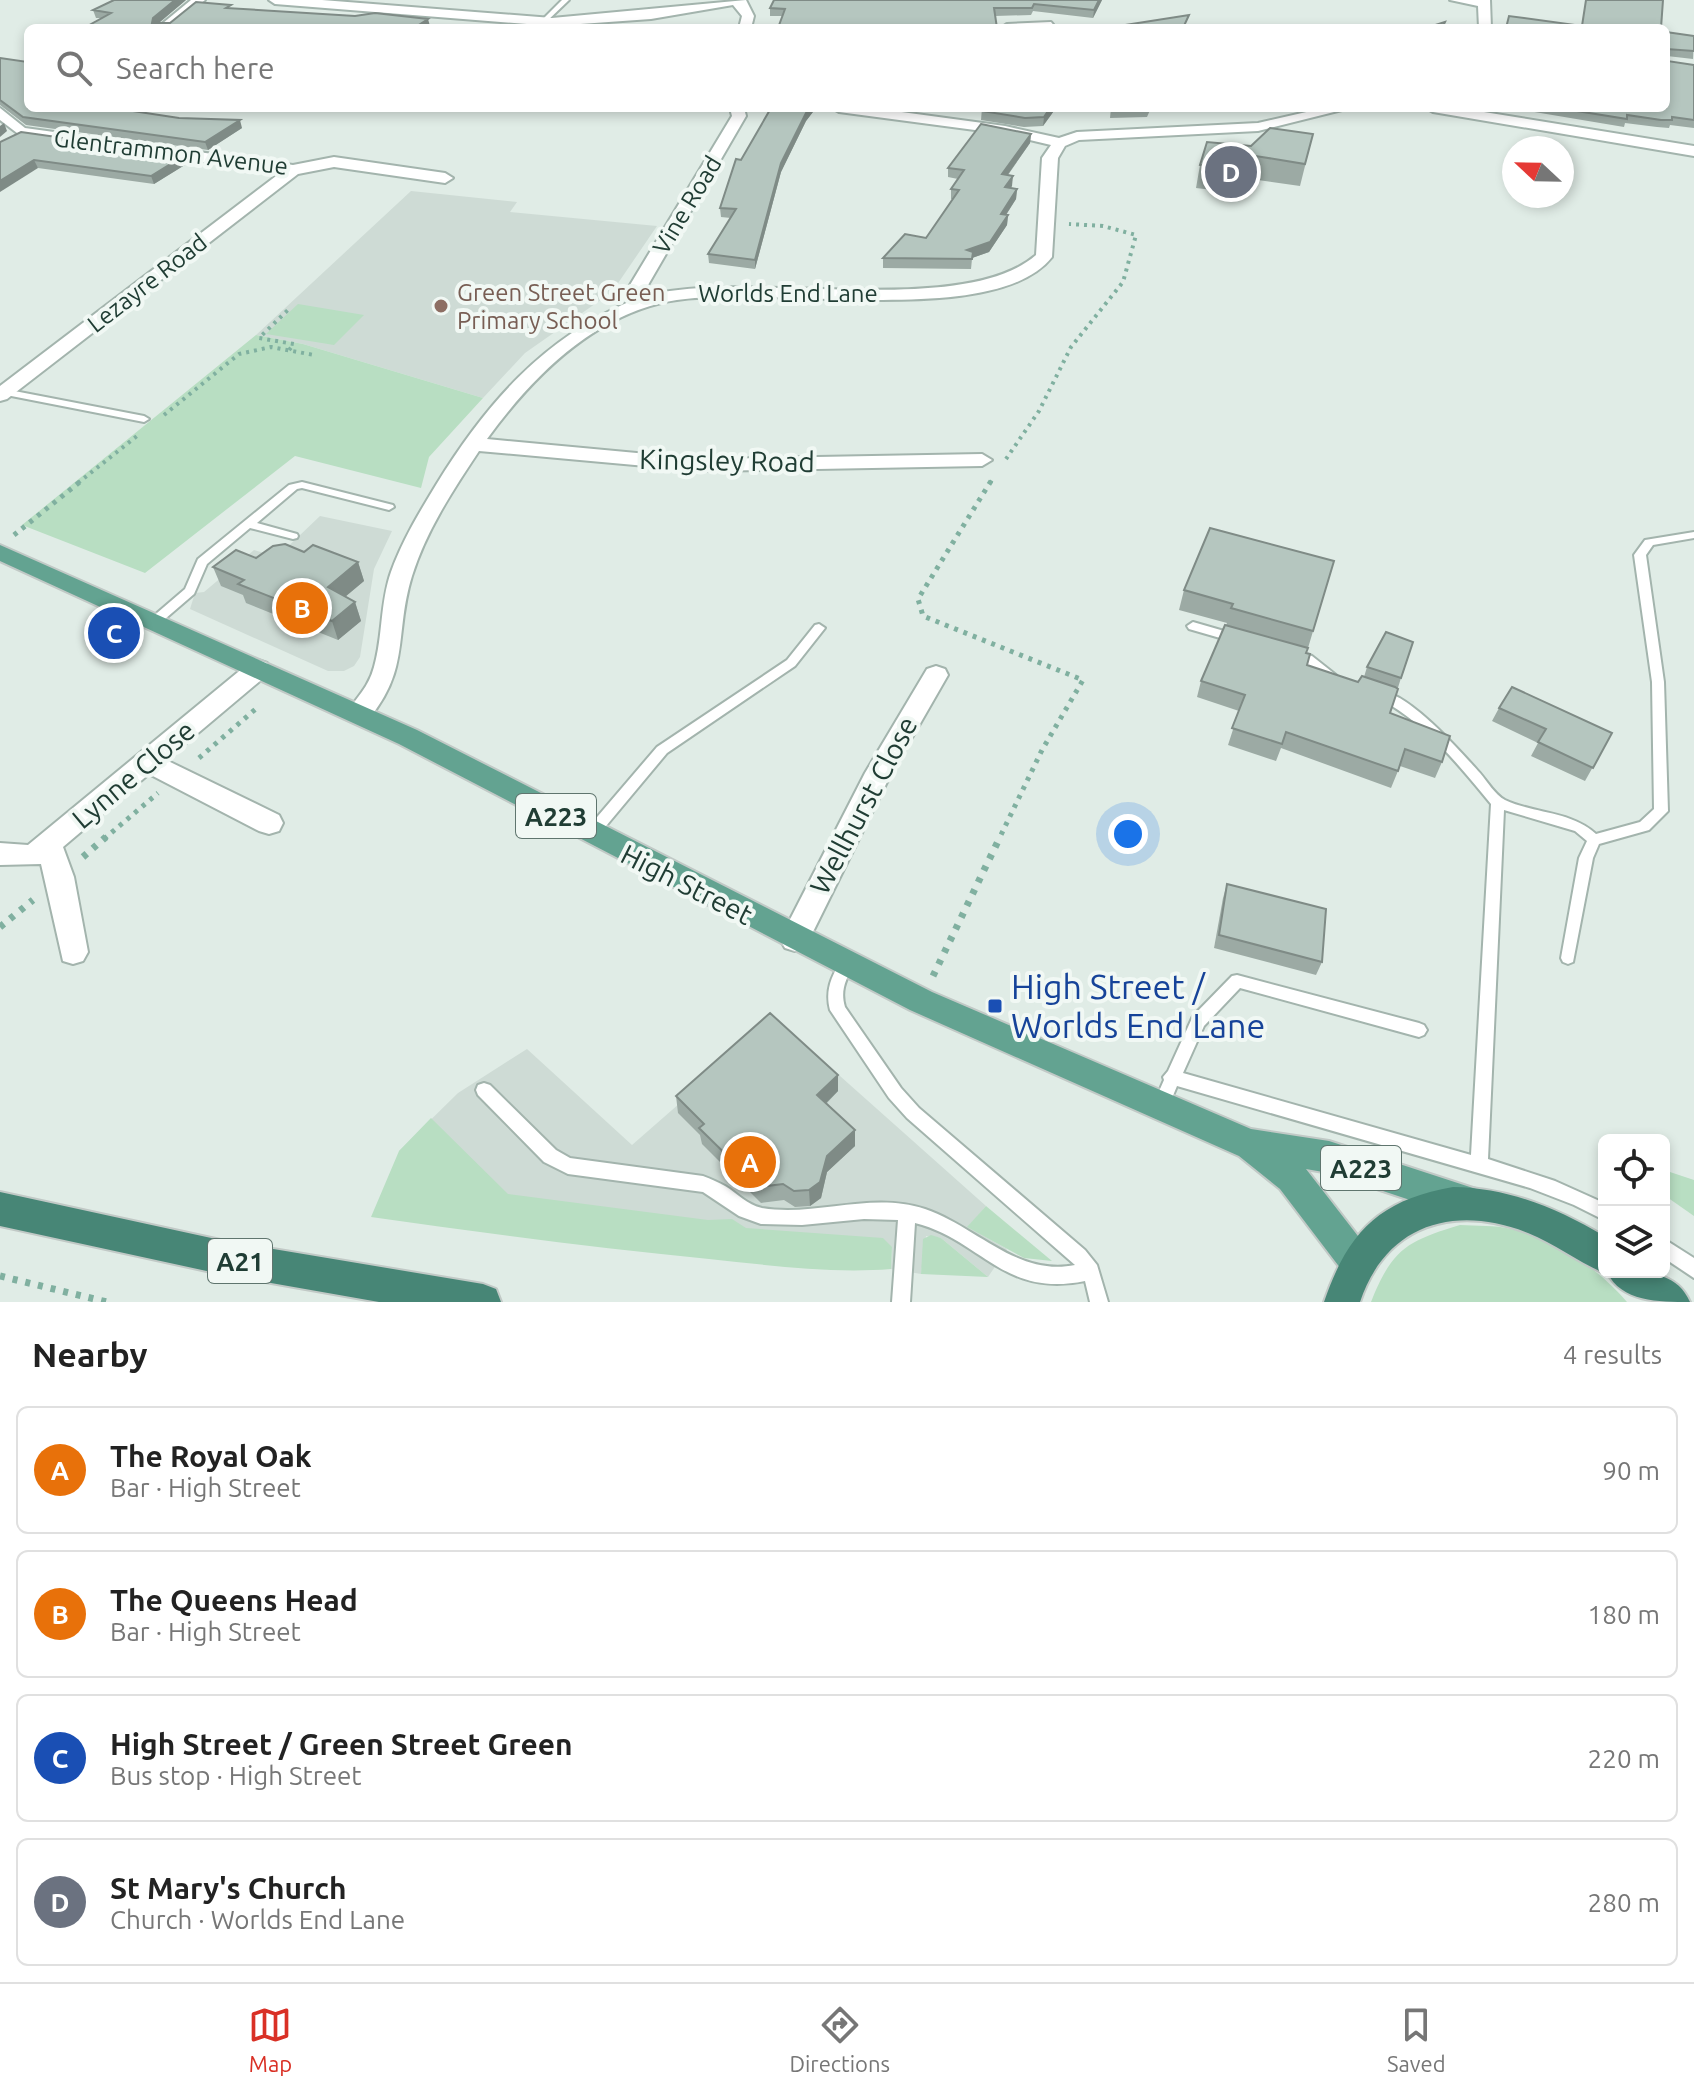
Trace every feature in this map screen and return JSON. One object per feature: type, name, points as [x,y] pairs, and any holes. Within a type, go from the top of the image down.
[{"type":"highway","points":[[1342,1302],[1356,1261],[1382,1230],[1416,1211],[1471,1203],[1508,1209],[1557,1228],[1598,1252]]},
{"type":"highway","name":"A21","points":[[0,1209],[225,1258],[483,1302]]},
{"type":"highway","points":[[1637,1285],[1672,1302]]},
{"type":"main road","name":"High Street","points":[[0,552],[456,761],[591,834],[921,1001],[1249,1144],[1329,1157],[1471,1203]]},
{"type":"main road","name":"High Street","points":[[1249,1144],[1292,1178],[1356,1261]]},
{"type":"street","points":[[168,24],[199,0]]},
{"type":"street","points":[[275,0],[543,22],[651,15],[738,0],[748,16],[746,24]]},
{"type":"street","points":[[1456,0],[1484,2],[1485,24]]},
{"type":"street","name":"Glentrammon Avenue","points":[[0,112],[16,135],[293,170],[334,162],[444,178]]},
{"type":"street","name":"Vine Road","points":[[640,303],[639,285],[703,181],[739,116],[738,112]]},
{"type":"street","points":[[874,112],[1005,130],[1060,143],[1096,134],[1258,127],[1325,112]]},
{"type":"street","points":[[1457,112],[1694,151]]},
{"type":"street","name":"Worlds End Lane","points":[[359,714],[374,699],[387,673],[392,611],[404,563],[473,444],[502,403],[544,361],[594,326],[640,303],[702,292],[935,292],[994,286],[1028,275],[1040,265],[1048,222],[1050,158],[1060,143]]},
{"type":"street","name":"Lezayre Road","points":[[1,393],[293,170]]},
{"type":"street","name":"Kingsley Road","points":[[473,444],[701,465],[982,460]]},
{"type":"street","name":"Lynne Close","points":[[0,854],[6,857],[33,856],[258,669]]},
{"type":"street","name":"Wellhurst Close","points":[[795,939],[878,773],[936,675]]},
{"type":"street","points":[[148,762],[269,823]]},
{"type":"street","points":[[48,844],[60,877],[73,952]]},
{"type":"lane","points":[[543,22],[566,0]]},
{"type":"lane","points":[[1,393],[144,419]]},
{"type":"lane","points":[[154,622],[190,591],[202,562],[297,485],[389,507]]},
{"type":"lane","points":[[249,524],[293,536]]},
{"type":"lane","points":[[1594,840],[1644,826],[1661,811],[1658,682],[1640,555],[1649,542],[1694,535]]},
{"type":"lane","points":[[1193,626],[1251,643]]},
{"type":"lane","points":[[591,834],[662,750],[791,663],[819,628]]},
{"type":"lane","points":[[1280,651],[1308,659],[1326,676],[1394,698],[1457,754],[1498,803],[1580,827],[1594,840]]},
{"type":"lane","points":[[1479,1165],[1498,803]]},
{"type":"lane","points":[[1568,958],[1586,858],[1594,840]]},
{"type":"lane","points":[[846,965],[835,983],[833,997],[838,1010],[895,1093],[1091,1271],[1099,1302]]},
{"type":"lane","points":[[1161,1107],[1171,1077],[1198,1021],[1237,981],[1419,1030]]},
{"type":"lane","points":[[1171,1077],[1517,1175],[1598,1209]]},
{"type":"lane","points":[[484,1090],[550,1156],[568,1166],[715,1187],[738,1206],[758,1216],[803,1219],[869,1211],[907,1212],[941,1223],[998,1261],[1021,1271],[1057,1279],[1091,1271]]},
{"type":"lane","points":[[901,1302],[907,1212]]},
{"type":"lane","points":[[1670,1252],[1694,1269]]},
{"type":"path","points":[[921,1001],[1042,750],[1083,680],[923,616],[918,599],[965,520],[1039,411],[1071,347],[1123,282],[1136,235],[1103,226],[1048,222]]},
{"type":"path","points":[[289,350],[294,344],[259,338],[290,308]]},
{"type":"path","points":[[0,927],[60,877]]},
{"type":"path","points":[[0,1276],[107,1302]]},
{"type":"shaded area","name":"Green Street Green Primary School","points":[[411,191],[517,202],[510,212],[657,226],[612,292],[525,353],[483,398],[303,344],[256,335]]},
{"type":"shaded area","points":[[320,516],[392,531],[374,569],[360,657],[354,666],[344,671],[328,671],[190,609],[195,593],[204,592],[254,550],[277,557]]},
{"type":"shaded area","points":[[776,1019],[986,1206],[968,1227],[1007,1249],[988,1277],[941,1238],[926,1236],[921,1274],[891,1269],[892,1247],[551,1222],[399,1151],[458,1093],[527,1049],[632,1145]]},
{"type":"green space","points":[[298,304],[364,315],[334,345],[266,334]]},
{"type":"green space","points":[[256,335],[303,344],[483,398],[429,457],[421,488],[295,456],[145,573],[22,525]]},
{"type":"green space","points":[[431,1118],[508,1194],[708,1220],[732,1219],[746,1228],[883,1238],[892,1247],[891,1269],[823,1270],[777,1266],[582,1245],[371,1217],[399,1151]]},
{"type":"green space","points":[[1670,1172],[1694,1180],[1694,1216],[1670,1199]]},
{"type":"green space","points":[[986,1206],[1052,1261],[1024,1258],[967,1227]]},
{"type":"green space","points":[[1460,1225],[1492,1226],[1527,1234],[1575,1256],[1627,1302],[1371,1302],[1394,1259],[1414,1242]]},
{"type":"green space","points":[[931,1235],[941,1238],[988,1277],[921,1274],[923,1239]]},
{"type":"building","points":[[114,0],[175,0],[153,18],[152,23],[170,23],[196,2],[231,5],[226,8],[355,16],[375,13],[428,19],[420,24],[91,24],[111,13],[93,10]]},
{"type":"building","points":[[774,0],[1099,0],[1094,10],[1034,4],[1032,8],[994,8],[996,24],[779,24],[785,9],[770,8]]},
{"type":"building","points":[[1586,0],[1663,0],[1661,24],[1582,24]]},
{"type":"building","points":[[1189,15],[1185,24],[1132,24]]},
{"type":"building","points":[[1509,16],[1567,24],[1507,24]]},
{"type":"building","points":[[1670,33],[1694,36],[1694,51],[1670,49]]},
{"type":"building","points":[[0,58],[24,61],[24,112],[139,112],[179,118],[240,120],[205,142],[23,117],[0,100]]},
{"type":"building","points":[[1670,61],[1694,65],[1694,120],[1672,117],[1672,120],[1661,120],[1627,115],[1627,119],[1583,112],[1670,112]]},
{"type":"building","points":[[769,112],[807,112],[781,163],[755,260],[708,254],[736,209],[720,208],[736,159],[741,160]]},
{"type":"building","points":[[988,112],[1047,112],[1044,117],[1025,118]]},
{"type":"building","points":[[981,124],[1031,134],[1002,174],[1013,176],[1005,187],[1017,189],[1001,214],[1008,215],[990,242],[967,250],[973,252],[972,259],[883,258],[905,234],[926,238],[959,190],[951,189],[964,170],[948,168]]},
{"type":"building","points":[[1270,128],[1313,134],[1305,164],[1256,156],[1250,172],[1200,165],[1207,142],[1251,146]]},
{"type":"building","points":[[21,132],[185,155],[151,176],[34,160],[0,181],[0,142]]},
{"type":"building","points":[[1210,528],[1334,561],[1313,631],[1231,608],[1233,604],[1184,590]]},
{"type":"building","points":[[285,544],[304,552],[313,545],[358,562],[328,587],[355,602],[332,621],[238,584],[244,580],[213,567],[236,550],[256,558],[273,546]]},
{"type":"building","points":[[1225,625],[1308,648],[1307,665],[1358,682],[1362,676],[1395,687],[1398,689],[1390,713],[1450,736],[1442,762],[1405,749],[1398,771],[1286,732],[1282,744],[1232,728],[1245,695],[1201,681]]},
{"type":"building","points":[[1386,632],[1413,642],[1401,678],[1367,667]]},
{"type":"building","points":[[1512,687],[1612,733],[1593,768],[1538,742],[1546,729],[1499,708]]},
{"type":"building","points":[[1227,884],[1326,909],[1322,962],[1219,935]]},
{"type":"building","points":[[770,1013],[838,1075],[817,1095],[855,1130],[827,1156],[820,1182],[809,1190],[794,1191],[783,1184],[759,1187],[699,1128],[704,1124],[676,1096]]},
{"type":"place","name":"St Mary's Church","points":[[1231,172]]},
{"type":"place","name":"Green Street Green Primary School","points":[[441,306]]},
{"type":"place","name":"The Queens Head","points":[[302,608]]},
{"type":"place","name":"High Street / Green Street Green","points":[[114,633]]},
{"type":"place","name":"High Street / Worlds End Lane","points":[[995,1006]]},
{"type":"place","name":"The Royal Oak","points":[[750,1162]]}]
